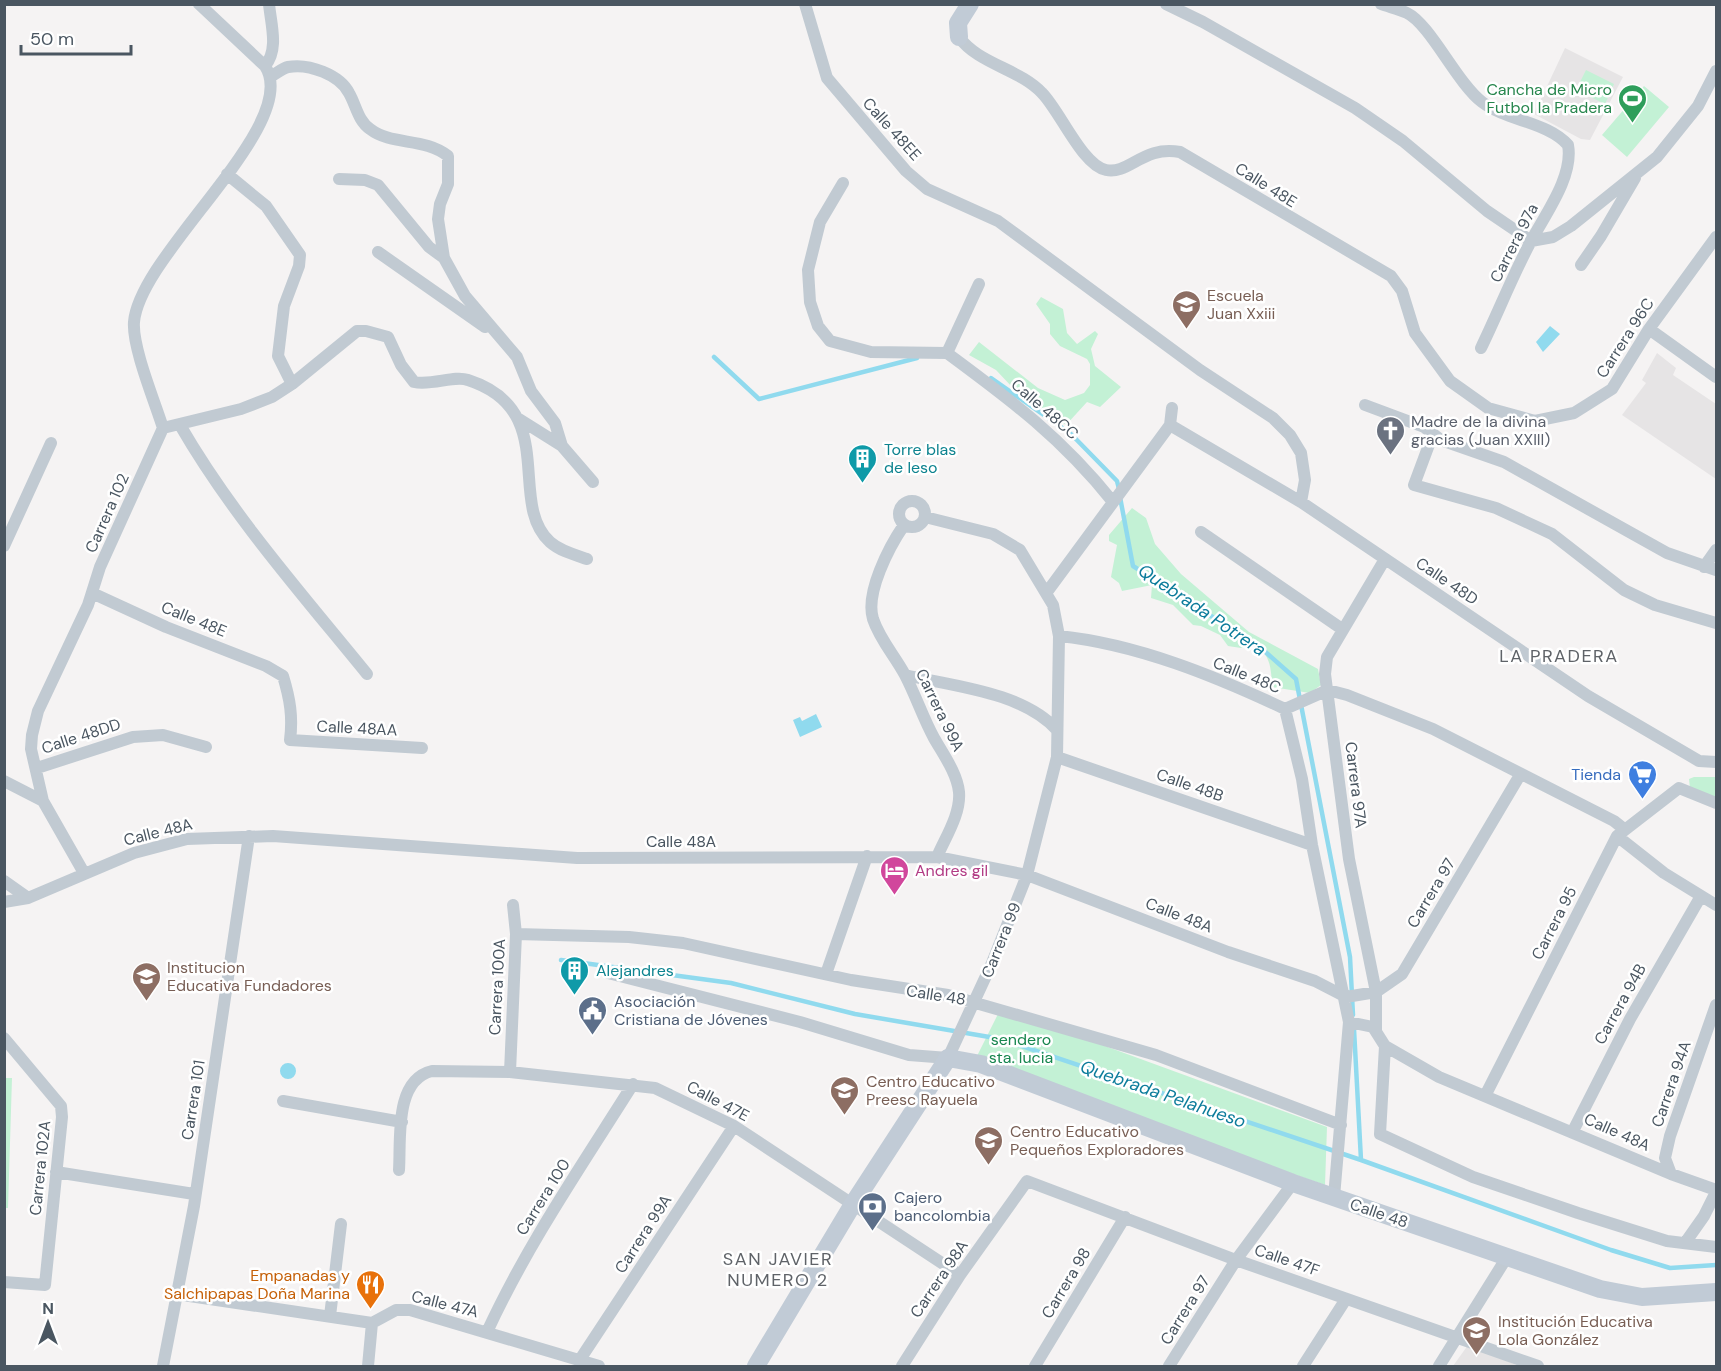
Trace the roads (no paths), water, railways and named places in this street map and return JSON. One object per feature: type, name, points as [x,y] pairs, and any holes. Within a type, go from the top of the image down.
[{"type":"street","points":[[199,4],[268,71]]},
{"type":"street","points":[[269,4],[274,48],[268,71],[271,94],[260,127],[179,237],[140,300],[134,322],[136,339],[163,428],[256,404],[292,384],[357,331],[366,331],[388,337],[401,365],[414,382],[426,385],[466,379],[485,387],[501,399],[519,419],[561,446],[593,482]]},
{"type":"street","name":"Calle 48EE","points":[[805,4],[828,78],[891,155],[927,189],[987,215],[1008,228],[1200,370],[1273,418],[1290,435],[1301,453],[1305,480],[1301,502]]},
{"type":"street","points":[[959,38],[958,23],[970,4]]},
{"type":"street","points":[[1166,4],[1203,22],[1355,108],[1403,141],[1487,211],[1531,241],[1553,237],[1571,226],[1657,157],[1682,128],[1716,72]]},
{"type":"street","points":[[1381,4],[1412,9]]},
{"type":"street","name":"Carrera 97a","points":[[1412,9],[1482,102],[1509,116],[1560,136],[1568,145],[1569,151],[1558,192],[1531,241],[1481,348]]},
{"type":"street","name":"Calle 48E","points":[[959,38],[969,48],[1038,89],[1085,154],[1098,167],[1113,171],[1122,169],[1150,153],[1169,150],[1179,152],[1296,223],[1378,267],[1397,283],[1415,333],[1450,381],[1488,408],[1535,421]]},
{"type":"street","points":[[268,71],[288,67],[312,68],[341,81],[362,120],[370,129],[382,135],[436,146],[448,156],[448,184],[440,204],[438,219],[444,258],[465,296],[517,357],[531,391],[555,423],[561,446]]},
{"type":"street","points":[[1581,265],[1639,172]]},
{"type":"street","points":[[227,174],[266,206],[300,255],[299,266],[284,306],[278,356],[292,384]]},
{"type":"street","points":[[339,179],[365,180],[378,185],[429,247],[444,258]]},
{"type":"street","points":[[843,183],[820,222],[808,270],[810,302],[818,326],[830,341],[871,352],[946,353],[979,284]]},
{"type":"street","name":"Carrera 96C","points":[[1535,421],[1574,413],[1605,396],[1620,377],[1649,329],[1716,237]]},
{"type":"street","points":[[378,252],[498,336]]},
{"type":"street","points":[[1649,329],[1716,378]]},
{"type":"street","name":"Calle 48CC","points":[[946,353],[1027,412],[1082,463],[1114,500]]},
{"type":"street","points":[[1365,405],[1424,427],[1433,434],[1468,451],[1504,462],[1667,553],[1710,569],[1716,550]]},
{"type":"street","points":[[1047,592],[1170,425],[1172,408]]},
{"type":"street","points":[[519,419],[529,458],[533,511],[539,527],[549,542],[587,559]]},
{"type":"street","points":[[180,425],[201,460],[254,534],[367,674]]},
{"type":"street","name":"Calle 48D","points":[[1170,425],[1301,502],[1588,696],[1711,763]]},
{"type":"street","name":"Carrera 102","points":[[84,873],[43,801],[31,749],[34,724],[92,593],[100,567],[163,428]]},
{"type":"street","points":[[1433,434],[1414,485],[1505,513],[1552,534],[1624,590],[1655,605],[1716,623]]},
{"type":"street","points":[[4,546],[51,443]]},
{"type":"street","points":[[908,501],[919,503],[925,511],[925,517],[919,525],[909,527],[904,525],[900,522],[898,511],[908,501]]},
{"type":"street","points":[[925,517],[993,534],[1020,550],[1053,605],[1059,636]]},
{"type":"street","name":"Carrera 99A","points":[[904,525],[893,541],[876,578],[872,617],[884,644],[905,675],[928,728],[954,776],[959,792],[952,824],[937,857]]},
{"type":"street","points":[[1201,532],[1342,629]]},
{"type":"street","name":"Carrera 97A","points":[[1374,1029],[1374,992],[1349,859],[1324,692],[1324,674],[1327,657],[1385,559]]},
{"type":"street","name":"Calle 48E","points":[[92,593],[166,627],[266,666],[283,676],[291,700],[293,722],[290,740]]},
{"type":"street","name":"Calle 48C","points":[[1059,636],[1091,639],[1172,663],[1287,708],[1324,692]]},
{"type":"street","name":"Carrera 99","points":[[756,1366],[853,1204],[950,1054],[1027,875],[1057,757],[1059,636]]},
{"type":"street","points":[[905,675],[1003,697],[1048,720],[1057,730]]},
{"type":"street","points":[[1324,692],[1382,707],[1433,729],[1614,821],[1621,833],[1701,896],[1716,905]]},
{"type":"street","points":[[1287,708],[1302,779],[1312,845],[1347,997],[1350,1023],[1334,1197]]},
{"type":"street","name":"Calle 48DD","points":[[37,768],[133,737],[163,735],[206,747]]},
{"type":"street","name":"Calle 48AA","points":[[290,740],[422,748]]},
{"type":"street","name":"Calle 48B","points":[[1057,757],[1312,845]]},
{"type":"street","name":"Carrera 97","points":[[1347,997],[1374,992],[1402,974],[1520,775]]},
{"type":"street","points":[[4,781],[43,801]]},
{"type":"street","name":"Carrera 95","points":[[1485,1096],[1621,833],[1679,788],[1716,803]]},
{"type":"street","name":"Calle 48A","points":[[4,902],[28,898],[134,853],[187,839],[249,836],[577,858],[937,857],[1027,875],[1228,952],[1315,981],[1347,997]]},
{"type":"street","name":"Carrera 101","points":[[163,1366],[194,1206],[249,836]]},
{"type":"street","points":[[826,974],[867,856]]},
{"type":"street","points":[[4,881],[28,898]]},
{"type":"street","name":"Carrera 94B","points":[[1573,1131],[1629,1019],[1701,896]]},
{"type":"street","name":"Carrera 100A","points":[[510,1072],[516,934],[513,905]]},
{"type":"street","name":"Calle 48","points":[[516,934],[629,937],[683,943],[972,1006],[1156,1055],[1341,1125]]},
{"type":"street","points":[[608,973],[800,1022],[909,1055],[950,1054]]},
{"type":"street","name":"Carrera 94A","points":[[1671,1174],[1665,1158],[1670,1136],[1716,1005]]},
{"type":"street","points":[[1350,1023],[1374,1029],[1385,1046],[1380,1134],[1473,1177],[1667,1241],[1716,1247]]},
{"type":"street","name":"Carrera 102A","points":[[4,1038],[61,1106],[62,1117],[45,1285],[4,1282]]},
{"type":"street","name":"Calle 48A","points":[[1385,1046],[1439,1077],[1716,1191]]},
{"type":"street","name":"Calle 48","points":[[950,1054],[1064,1094],[1293,1183],[1600,1289],[1642,1297],[1716,1292]]},
{"type":"street","name":"Calle 47E","points":[[402,1122],[409,1087],[422,1073],[432,1071],[510,1072],[655,1088],[734,1126],[960,1275]]},
{"type":"street","name":"Carrera 100","points":[[487,1332],[529,1249],[633,1084]]},
{"type":"street","points":[[283,1101],[402,1122],[399,1170]]},
{"type":"street","name":"Carrera 99A","points":[[579,1361],[734,1126]]},
{"type":"street","points":[[56,1172],[194,1194]]},
{"type":"street","name":"Calle 47F","points":[[1027,1181],[1236,1260],[1538,1366]]},
{"type":"street","name":"Carrera 98A","points":[[902,1366],[960,1275],[1027,1181]]},
{"type":"street","name":"Carrera 97","points":[[1169,1366],[1236,1260],[1293,1183]]},
{"type":"street","points":[[1685,1243],[1704,1216],[1716,1191]]},
{"type":"street","name":"Carrera 98","points":[[1035,1366],[1125,1217]]},
{"type":"street","points":[[330,1316],[341,1224]]},
{"type":"street","points":[[1439,1366],[1507,1257]]},
{"type":"street","points":[[176,1294],[372,1323],[368,1366]]},
{"type":"street","points":[[1303,1366],[1346,1299]]},
{"type":"street","name":"Calle 47A","points":[[372,1323],[396,1310],[410,1310],[599,1366]]},
{"type":"water","points":[[1550,326],[1560,334],[1543,352],[1536,342]]},
{"type":"water","points":[[816,714],[822,727],[800,737],[793,720],[800,717],[802,721]]},
{"type":"water","points":[[288,1063],[294,1065],[296,1071],[294,1077],[288,1079],[282,1077],[280,1071],[282,1065]]},
{"type":"waterway","name":"Quebrada Potrera","points":[[714,357],[759,399],[917,358]]},
{"type":"waterway","name":"Quebrada Potrera","points":[[991,378],[1071,434],[1117,481],[1119,489]]},
{"type":"waterway","name":"Quebrada Potrera","points":[[1120,497],[1133,566],[1261,648],[1296,679],[1350,957],[1353,1015]]},
{"type":"waterway","name":"Quebrada Pelahueso","points":[[561,960],[731,983],[855,1014],[1001,1039],[1361,1160],[1611,1250],[1670,1268],[1716,1265]]},
{"type":"waterway","name":"Quebrada Potrera","points":[[1354,1029],[1361,1160]]},
{"type":"place","name":"Cancha de Micro Futbol la Pradera","points":[[1633,124]]},
{"type":"place","name":"Escuela Juan Xxiii","points":[[1186,330]]},
{"type":"place","name":"Madre de la divina gracias (Juan XXIII)","points":[[1390,456]]},
{"type":"place","name":"Torre blas de leso","points":[[863,484]]},
{"type":"place","name":"Tienda","points":[[1642,800]]},
{"type":"place","name":"Andres gil","points":[[894,896]]},
{"type":"place","name":"Alejandres","points":[[575,996]]},
{"type":"place","name":"Institucion Educativa Fundadores","points":[[146,1002]]},
{"type":"place","name":"Asociación Cristiana de Jóvenes","points":[[593,1036]]},
{"type":"place","name":"Centro Educativo Preesc Rayuela","points":[[845,1116]]},
{"type":"place","name":"Centro Educativo Pequeños Exploradores","points":[[989,1166]]},
{"type":"place","name":"Cajero bancolombia","points":[[873,1232]]},
{"type":"place","name":"Empanadas y Salchipapas Doña Marina","points":[[371,1310]]},
{"type":"place","name":"Institución Educativa Lola González","points":[[1477,1356]]},
{"type":"district","name":"LA PRADERA","points":[[1559,656]]},
{"type":"district","name":"SAN JAVIER NUMERO 2","points":[[778,1269]]},
{"type":"park label","name":"sendero sta. lucia","points":[[1021,1048]]}]
